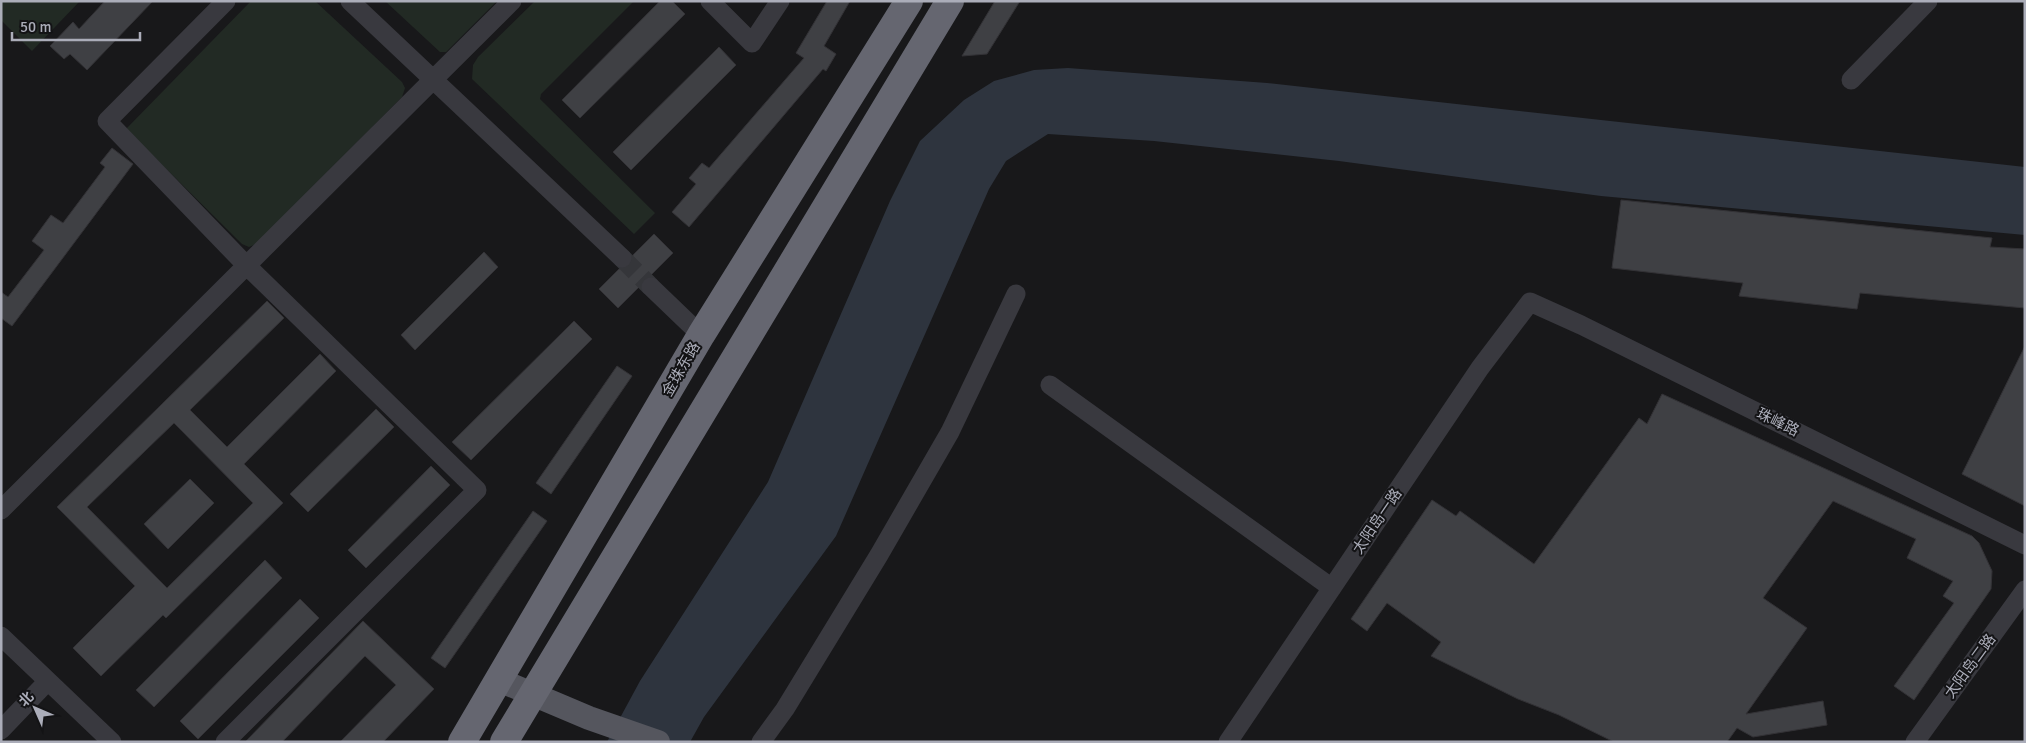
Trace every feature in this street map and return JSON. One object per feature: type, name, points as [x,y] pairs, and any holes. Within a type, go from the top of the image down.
[{"type":"highway","name":"金珠东路","points":[[462,742],[701,335],[909,1]]},
{"type":"highway","points":[[504,742],[950,1]]},
{"type":"main road","points":[[499,680],[589,718],[658,742]]},
{"type":"street","points":[[225,742],[477,490],[246,265],[107,121],[226,1]]},
{"type":"street","points":[[350,1],[622,258]]},
{"type":"street","points":[[1,510],[246,265],[435,80],[512,1]]},
{"type":"street","points":[[710,1],[752,43],[780,1]]},
{"type":"street","points":[[1851,80],[1928,1]]},
{"type":"street","points":[[651,287],[701,335]]},
{"type":"street","points":[[761,742],[785,709],[874,563],[945,440],[1016,294]]},
{"type":"street","name":"珠峰路","points":[[1530,302],[2025,545]]},
{"type":"street","name":"太阳岛一路","points":[[1228,742],[1480,368],[1530,302]]},
{"type":"street","points":[[1050,385],[1332,588]]},
{"type":"street","name":"太阳岛二路","points":[[1915,742],[2025,590]]},
{"type":"street","points":[[1,636],[112,742]]},
{"type":"street","points":[[1,730],[46,683]]},
{"type":"shaded area","points":[[1,1],[80,1],[32,51],[1,20]]},
{"type":"shaded area","points":[[251,1],[315,1],[402,82],[405,88],[402,97],[256,244],[249,247],[242,244],[126,129]]},
{"type":"shaded area","points":[[385,1],[497,1],[446,52],[440,52]]},
{"type":"shaded area","points":[[535,1],[634,1],[541,94],[540,99],[655,213],[634,234],[472,79],[473,65],[478,57]]},
{"type":"shaded area","points":[[1068,68],[1267,83],[2025,167],[2025,235],[1601,196],[1339,161],[1154,141],[1048,134],[1006,161],[989,189],[836,536],[704,717],[690,742],[607,742],[640,681],[768,482],[890,201],[920,141],[964,100],[994,81],[1034,70]]},
{"type":"building","points":[[105,1],[153,1],[87,70],[70,54],[64,59],[50,46],[73,22],[79,29]]},
{"type":"building","points":[[660,1],[672,1],[685,14],[580,118],[562,100]]},
{"type":"building","points":[[827,1],[850,1],[824,46],[836,54],[826,71],[823,69],[689,227],[672,212],[696,184],[689,178],[702,163],[709,168],[804,58],[796,53]]},
{"type":"building","points":[[995,1],[1020,1],[987,54],[962,56]]},
{"type":"building","points":[[719,47],[736,65],[631,170],[613,152]]},
{"type":"building","points":[[112,148],[133,164],[12,326],[1,318],[1,292],[8,297],[44,250],[32,241],[51,215],[63,223],[105,167],[100,163]]},
{"type":"building","points":[[1621,200],[1992,238],[1990,247],[2025,249],[2025,308],[1860,293],[1857,309],[1739,296],[1743,283],[1612,268]]},
{"type":"building","points":[[654,234],[673,253],[650,276],[643,279],[640,286],[618,308],[599,289],[619,269],[630,266],[633,255]]},
{"type":"building","points":[[484,252],[498,267],[415,350],[401,335]]},
{"type":"building","points":[[267,301],[284,318],[190,410],[227,447],[320,354],[336,371],[244,464],[283,503],[166,618],[163,615],[101,676],[73,648],[135,586],[57,507]],"holes":[[[174,423],[253,503],[167,588],[87,507]]]},
{"type":"building","points":[[574,321],[592,339],[471,460],[452,442]]},
{"type":"building","points":[[2025,346],[2025,506],[1962,474]]},
{"type":"building","points":[[617,366],[632,376],[551,494],[536,483]]},
{"type":"building","points":[[1662,394],[1972,536],[1979,543],[1992,571],[1991,589],[1914,700],[1894,686],[1954,603],[1943,596],[1953,581],[1907,558],[1916,539],[1833,501],[1763,598],[1807,628],[1746,714],[1823,701],[1827,725],[1753,737],[1737,728],[1727,742],[1614,742],[1559,715],[1518,699],[1431,656],[1441,642],[1387,603],[1367,631],[1351,619],[1432,500],[1456,516],[1460,511],[1534,564],[1639,418],[1647,424]]},
{"type":"building","points":[[376,409],[394,427],[308,512],[290,494]]},
{"type":"building","points":[[431,466],[450,485],[366,568],[348,550]]},
{"type":"building","points":[[190,479],[214,503],[168,549],[144,524]]},
{"type":"building","points":[[533,511],[547,521],[445,668],[431,658]]},
{"type":"building","points":[[265,560],[282,578],[154,707],[136,690]]},
{"type":"building","points":[[300,599],[319,618],[198,739],[180,721]]},
{"type":"building","points":[[363,621],[434,689],[383,742],[340,742],[396,685],[365,656],[282,742],[245,742]]},
{"type":"tunnel","points":[[622,258],[651,287]]}]
